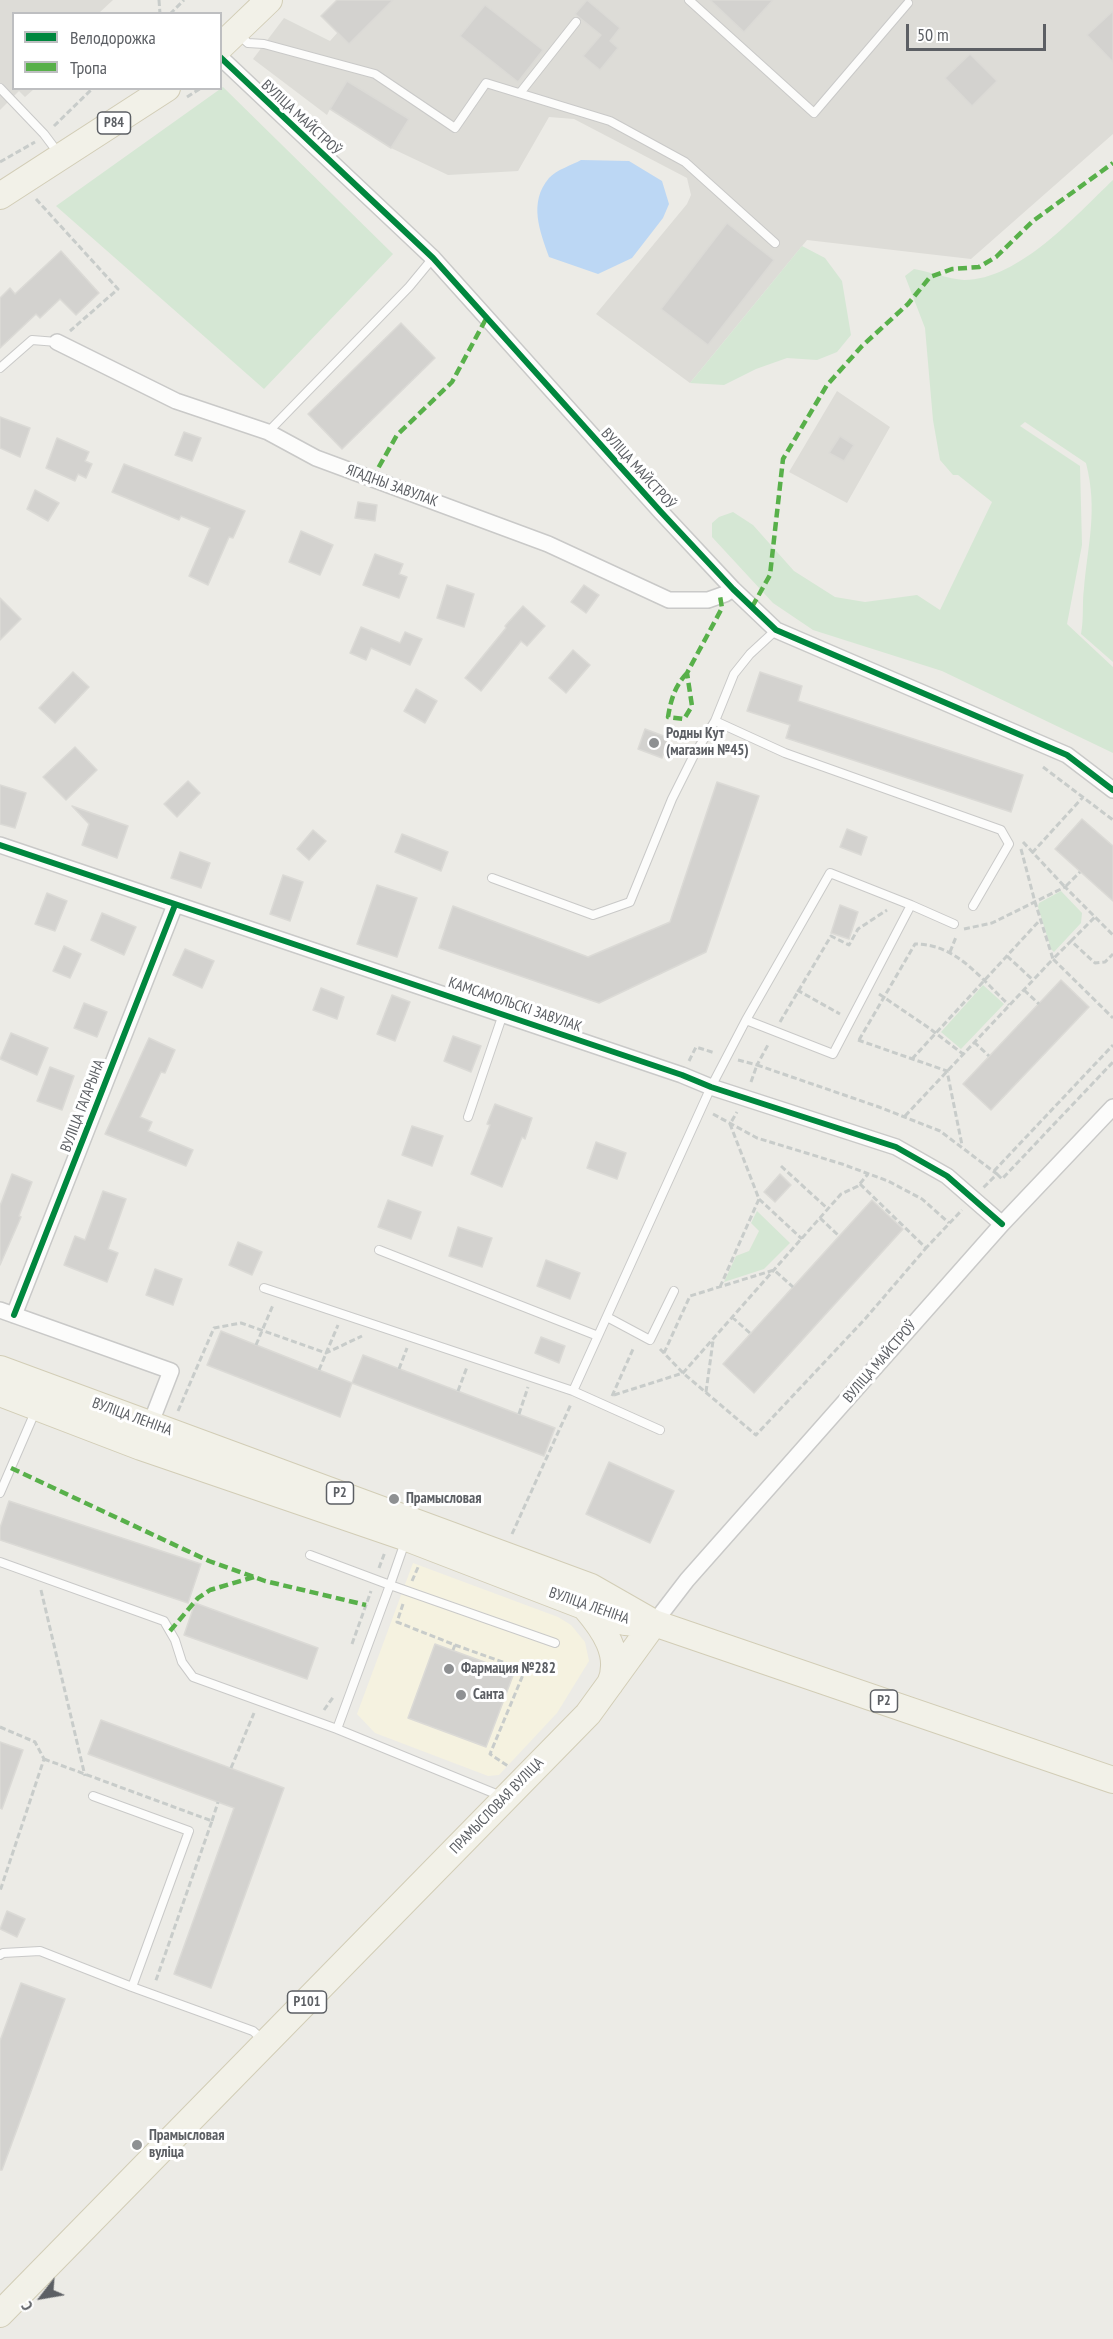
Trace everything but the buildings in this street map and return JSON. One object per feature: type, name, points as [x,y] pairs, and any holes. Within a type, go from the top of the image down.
[{"type":"main road","points":[[228,39],[269,0]]},
{"type":"main road","name":"Р84","points":[[0,196],[164,90]]},
{"type":"main road","name":"ВУЛІЦА ЛЕНІНА","points":[[0,1370],[42,1396],[146,1435],[408,1541],[625,1622],[654,1623]]},
{"type":"main road","name":"ВУЛІЦА ЛЕНІНА","points":[[0,1393],[42,1396]]},
{"type":"main road","name":"ВУЛІЦА ЛЕНІНА","points":[[408,1541],[591,1587],[654,1623]]},
{"type":"main road","name":"Р101","points":[[585,1607],[602,1627],[608,1639],[614,1662],[614,1676],[609,1687]]},
{"type":"main road","name":"ПРАМЫСЛОВАЯ ВУЛІЦА","points":[[0,2314],[588,1714],[654,1623]]},
{"type":"main road","name":"Р2","points":[[654,1623],[1113,1780]]},
{"type":"street","name":"ВУЛІЦА МАЙСТРОЎ","points":[[222,59],[433,258],[733,589],[776,630],[1067,755],[1113,790]]},
{"type":"street","name":"ЯГАДНЫ ЗАВУЛАК","points":[[57,342],[176,401],[268,432],[316,458],[548,544],[669,600],[708,600],[733,589]]},
{"type":"street","name":"КАМСАМОЛЬСКІ ЗАВУЛАК","points":[[0,845],[503,1014],[711,1087],[896,1147],[947,1176],[1002,1224]]},
{"type":"street","name":"ВУЛІЦА ГАГАРЫНА","points":[[7,1313],[175,905]]},
{"type":"street","name":"ВУЛІЦА МАЙСТРОЎ","points":[[654,1623],[687,1580],[1002,1224],[1113,1107]]},
{"type":"street","points":[[7,1313],[171,1371],[146,1435]]},
{"type":"lane","points":[[689,0],[814,113],[908,3]]},
{"type":"lane","points":[[520,93],[576,22]]},
{"type":"lane","points":[[228,39],[264,44],[375,74],[455,128],[486,83],[610,121],[685,162],[775,243]]},
{"type":"lane","points":[[0,88],[45,134],[62,157]]},
{"type":"lane","points":[[268,432],[409,287],[433,258]]},
{"type":"lane","points":[[0,368],[32,340],[57,342]]},
{"type":"lane","points":[[492,878],[592,915],[630,902],[672,799],[694,755],[715,721],[734,674],[750,654],[776,630]]},
{"type":"lane","points":[[715,721],[785,753],[1001,830],[1009,844],[974,906]]},
{"type":"lane","points":[[573,1391],[711,1087],[746,1020],[830,873],[954,924]]},
{"type":"lane","points":[[746,1020],[833,1054],[911,906]]},
{"type":"lane","points":[[468,1117],[503,1014]]},
{"type":"lane","points":[[379,1250],[598,1336]]},
{"type":"lane","points":[[264,1287],[573,1391],[660,1430]]},
{"type":"lane","points":[[607,1317],[650,1340],[674,1291]]},
{"type":"lane","points":[[0,1493],[42,1396]]},
{"type":"lane","points":[[337,1729],[408,1541]]},
{"type":"lane","points":[[310,1555],[555,1643]]},
{"type":"lane","points":[[0,1562],[164,1621],[175,1640],[182,1662],[194,1677],[337,1729],[505,1797]]},
{"type":"lane","points":[[93,1796],[189,1831],[132,1987]]},
{"type":"lane","points":[[0,1955],[40,1951],[253,2031],[267,2043]]},
{"type":"path","points":[[173,0],[178,6]]},
{"type":"path","points":[[172,12],[184,0]]},
{"type":"path","points":[[11,156],[35,197],[118,289],[57,342]]},
{"type":"path","points":[[1043,767],[1113,820]]},
{"type":"path","points":[[1032,854],[1083,797]]},
{"type":"path","points":[[1113,934],[1032,854],[1018,837],[1053,959],[1113,1018]]},
{"type":"path","points":[[950,952],[958,931],[992,923],[1065,886],[1080,872]]},
{"type":"path","points":[[802,1239],[759,1199],[730,1124],[744,1098],[757,1065],[797,990],[831,936],[849,945],[858,929],[901,902]]},
{"type":"path","points":[[906,1116],[1095,917]]},
{"type":"path","points":[[912,1059],[1040,920]]},
{"type":"path","points":[[1071,941],[1095,963],[1105,962],[1113,954]]},
{"type":"path","points":[[860,1040],[915,944],[931,944],[950,952],[1009,1005]]},
{"type":"path","points":[[1007,956],[1033,980]]},
{"type":"path","points":[[868,987],[963,1054]]},
{"type":"path","points":[[797,990],[851,1020]]},
{"type":"path","points":[[1024,990],[1039,1004]]},
{"type":"path","points":[[844,1034],[947,1071]]},
{"type":"path","points":[[974,1042],[989,1056]]},
{"type":"path","points":[[650,1340],[683,1373],[756,1435],[865,1320],[926,1248],[1113,1045]]},
{"type":"path","points":[[757,1065],[906,1116],[940,1131],[1002,1179],[1113,1062]]},
{"type":"path","points":[[947,1071],[962,1147]]},
{"type":"path","points":[[781,1166],[828,1209]]},
{"type":"path","points":[[639,1334],[612,1396],[683,1373],[841,1194],[860,1184],[868,1174]]},
{"type":"path","points":[[860,1184],[926,1248]]},
{"type":"path","points":[[720,1287],[759,1199]]},
{"type":"path","points":[[820,1218],[840,1236]]},
{"type":"path","points":[[664,1353],[690,1296],[774,1270]]},
{"type":"path","points":[[774,1270],[793,1287]]},
{"type":"path","points":[[256,1345],[279,1293]]},
{"type":"path","points":[[319,1370],[342,1313]]},
{"type":"path","points":[[732,1317],[751,1334]]},
{"type":"path","points":[[177,1413],[214,1328],[241,1323],[327,1353],[367,1334]]},
{"type":"path","points":[[706,1392],[714,1338]]},
{"type":"path","points":[[397,1344],[417,1350]]},
{"type":"path","points":[[399,1369],[408,1347]]},
{"type":"path","points":[[458,1391],[467,1367],[477,1370]]},
{"type":"path","points":[[519,1414],[528,1387],[537,1390]]},
{"type":"path","points":[[515,1525],[572,1402],[564,1399]]},
{"type":"path","points":[[351,1647],[375,1579],[408,1541]]},
{"type":"path","points":[[408,1541],[408,1591],[397,1622],[525,1670],[490,1754],[512,1768]]},
{"type":"path","points":[[38,1575],[85,1776]]},
{"type":"path","points":[[453,1650],[455,1645]]},
{"type":"path","points":[[317,1711],[324,1712],[336,1688]]},
{"type":"path","points":[[231,1768],[258,1702]]},
{"type":"path","points":[[0,1727],[35,1742],[44,1759],[212,1821]]},
{"type":"path","points":[[0,1891],[44,1759]]},
{"type":"path","points":[[152,1994],[218,1802]]},
{"type":"shaded area","points":[[0,0],[113,0],[100,12],[12,12],[12,90],[33,90],[25,97],[19,91],[0,110]]},
{"type":"shaded area","points":[[337,0],[1113,0],[1113,134],[971,259],[807,240],[690,383],[596,314],[687,204],[691,195],[687,178],[574,119],[549,117],[518,171],[448,175],[391,148],[330,109],[327,115],[253,59],[284,18],[330,41],[338,32],[321,16]]},
{"type":"shaded area","points":[[837,391],[890,427],[847,503],[789,472]]},
{"type":"shaded area","points":[[413,1563],[558,1617],[571,1625],[585,1642],[589,1661],[557,1713],[499,1775],[488,1776],[375,1733],[357,1714]]},
{"type":"green space","points":[[222,88],[393,254],[264,389],[56,206],[219,90],[222,90]]},
{"type":"green space","points":[[1113,180],[1113,662],[1081,634],[1092,511],[1090,480],[1086,463],[1025,422],[1020,426],[1080,466],[1082,545],[1067,624],[1113,667],[1113,753],[942,671],[813,630],[773,603],[712,537],[712,523],[719,517],[733,512],[753,525],[794,571],[835,597],[865,602],[917,595],[940,610],[992,502],[958,475],[953,475],[940,460],[933,420],[925,328],[905,276],[914,269],[964,280],[985,277],[1005,269],[1026,258],[1045,243]]},
{"type":"green space","points":[[802,246],[825,258],[842,281],[851,335],[837,352],[817,360],[787,358],[756,369],[724,385],[690,383]]},
{"type":"green space","points":[[1061,891],[1082,913],[1081,923],[1054,952],[1051,949],[1038,907],[1039,903]]},
{"type":"green space","points":[[983,985],[1004,1004],[961,1049],[941,1032]]},
{"type":"green space","points":[[757,1211],[790,1243],[764,1269],[724,1282],[736,1256],[749,1251],[759,1231],[751,1223]]},
{"type":"water","points":[[581,160],[629,161],[662,181],[669,204],[663,218],[632,258],[598,274],[549,257],[538,217],[539,197],[549,178]]},
{"type":"marked path","points":[[752,607],[770,575],[783,459],[827,385],[862,346],[908,304],[930,277],[952,269],[979,267],[996,257],[1033,221],[1113,163]]},
{"type":"marked path","points":[[372,479],[397,435],[452,382],[487,317]]},
{"type":"marked path","points":[[687,673],[674,693],[668,717],[684,719],[692,706],[687,673],[722,608],[720,596]]},
{"type":"marked path","points":[[11,1468],[209,1561],[265,1581],[366,1605]]},
{"type":"marked path","points":[[170,1631],[198,1598],[210,1590],[254,1577]]},
{"type":"cycle path","points":[[222,59],[433,258],[661,512],[733,589],[776,630],[1067,755],[1113,790]]},
{"type":"cycle path","points":[[0,845],[597,1046],[711,1087],[896,1147],[947,1176],[1002,1224]]},
{"type":"cycle path","points":[[14,1315],[175,905]]},
{"type":"place","name":"Родны Кут (магазин №45)","points":[[654,743]]},
{"type":"place","name":"Прамысловая","points":[[394,1499]]},
{"type":"place","name":"Фармация №282","points":[[449,1669]]},
{"type":"place","name":"Санта","points":[[461,1695]]},
{"type":"place","name":"Прамысловая вуліца","points":[[137,2145]]}]
